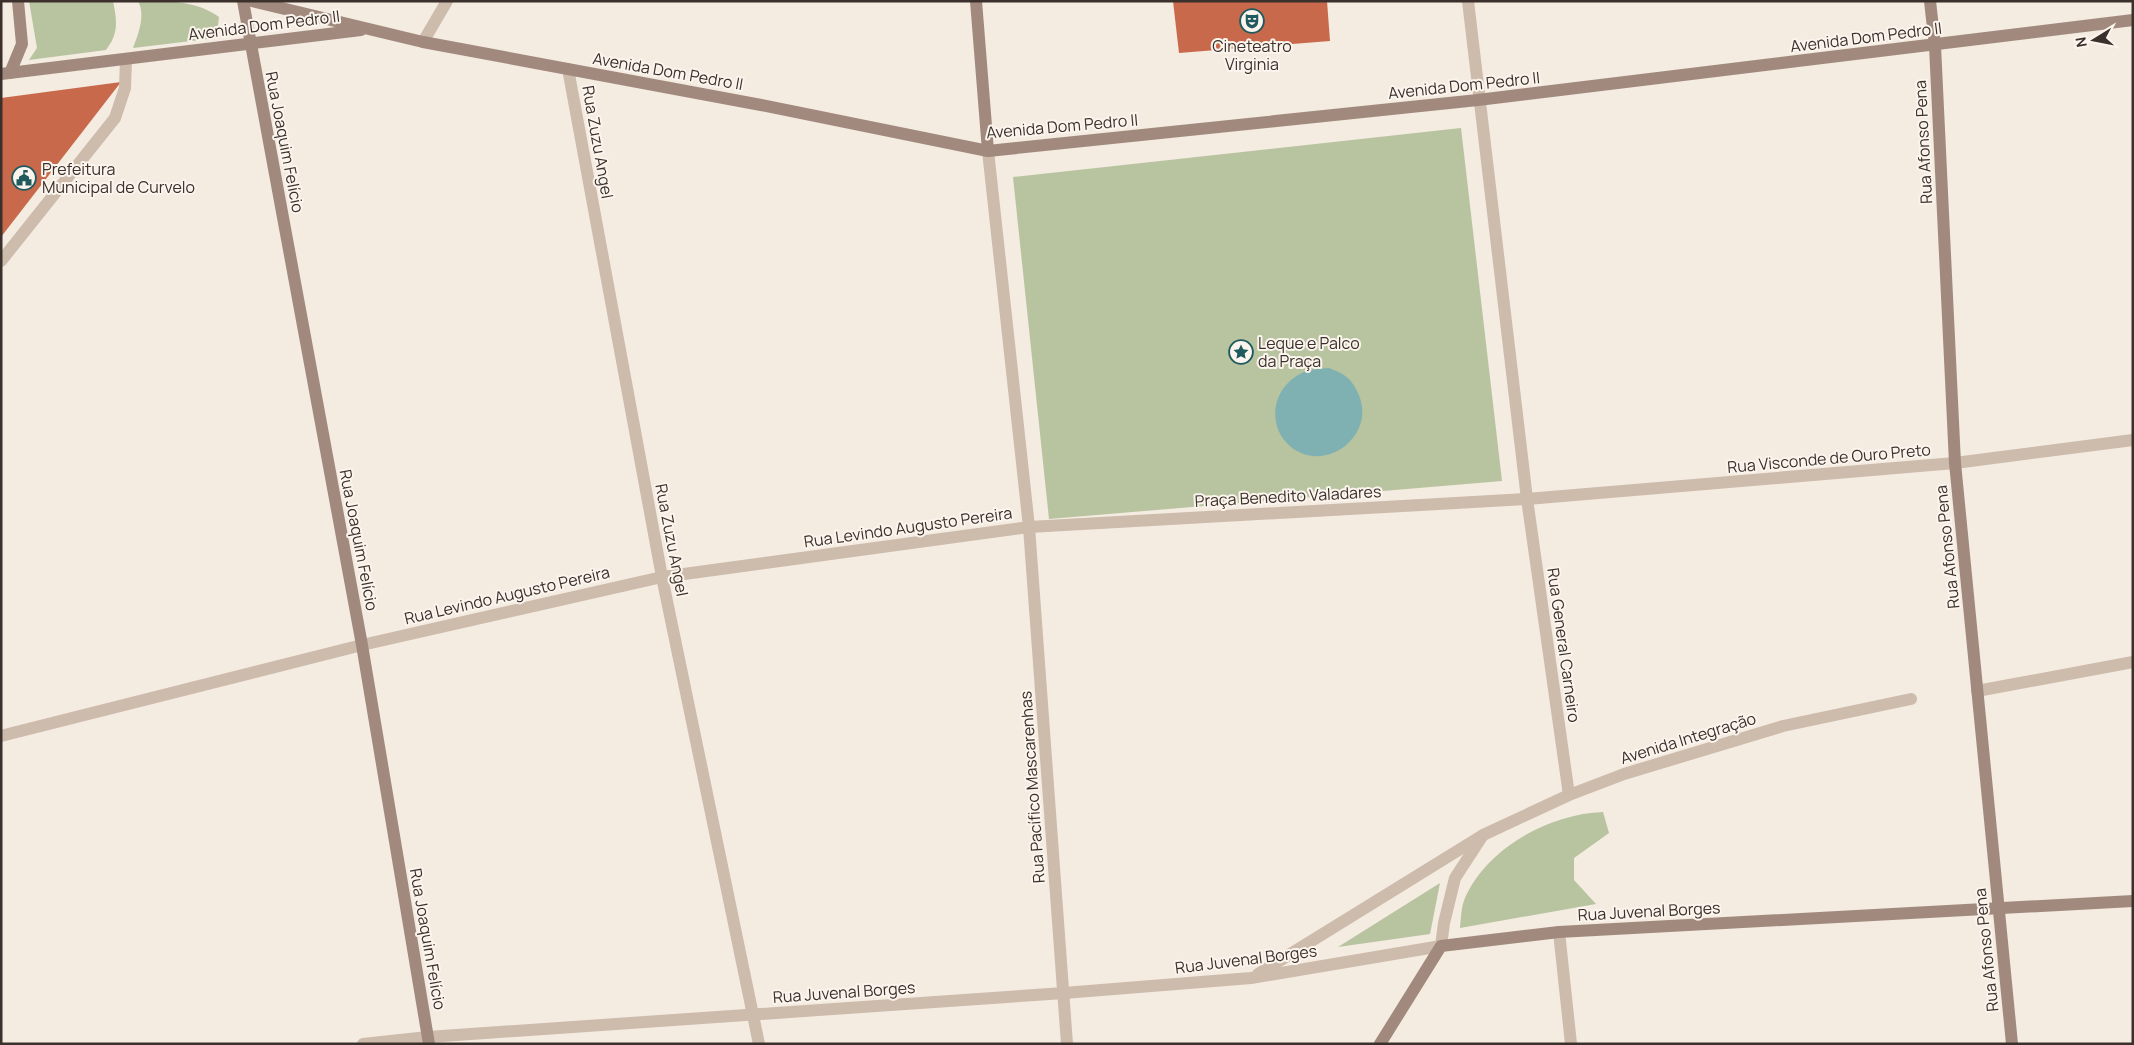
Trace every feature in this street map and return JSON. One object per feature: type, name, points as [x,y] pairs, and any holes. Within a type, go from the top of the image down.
[{"type":"main road","points":[[6,73],[22,44],[18,1]]},
{"type":"main road","name":"Rua Joaquim Felício","points":[[243,1],[362,645],[429,1040]]},
{"type":"main road","points":[[252,1],[368,29]]},
{"type":"main road","points":[[976,1],[988,151]]},
{"type":"main road","name":"Rua Afonso Pena","points":[[1930,1],[1935,46],[1955,464],[2012,1044]]},
{"type":"main road","name":"Avenida Dom Pedro II","points":[[6,73],[368,29],[423,42],[988,151],[1478,100],[1935,46],[2133,20]]},
{"type":"main road","name":"Rua Juvenal Borges","points":[[1441,946],[1559,932],[2133,901]]},
{"type":"main road","points":[[1380,1044],[1441,946]]},
{"type":"street","points":[[423,42],[447,1]]},
{"type":"street","points":[[1468,1],[1478,100],[1527,499]]},
{"type":"street","points":[[3,258],[115,118],[125,88],[126,59]]},
{"type":"street","name":"Rua Zuzu Angel","points":[[568,69],[662,577],[759,1044]]},
{"type":"street","points":[[988,151],[1028,527]]},
{"type":"street","name":"Rua Visconde de Ouro Preto","points":[[1527,499],[1955,464],[2133,440]]},
{"type":"street","name":"Praça Benedito Valadares","points":[[1028,527],[1527,499]]},
{"type":"street","name":"Rua General Carneiro","points":[[1527,499],[1569,795]]},
{"type":"street","name":"Rua Levindo Augusto Pereira","points":[[1,736],[362,645],[662,577],[1028,527]]},
{"type":"street","name":"Rua Pacífico Mascarenhas","points":[[1028,527],[1067,1044]]},
{"type":"street","points":[[1977,692],[2133,662]]},
{"type":"street","name":"Avenida Integração","points":[[1251,978],[1483,835],[1569,795],[1624,774],[1783,726],[1911,699]]},
{"type":"street","points":[[1441,946],[1444,923],[1455,878],[1483,835]]},
{"type":"street","points":[[1559,932],[1571,1044]]},
{"type":"street","name":"Rua Juvenal Borges","points":[[362,1044],[1251,978],[1441,946]]},
{"type":"green space","points":[[29,1],[113,1],[116,27],[113,38],[106,50],[29,60],[37,48]]},
{"type":"green space","points":[[138,1],[191,4],[201,7],[219,17],[217,34],[208,39],[133,48],[141,19]]},
{"type":"green space","points":[[1461,128],[1502,481],[1049,519],[1013,177]]},
{"type":"green space","points":[[1603,812],[1609,833],[1574,858],[1574,880],[1596,904],[1460,928],[1465,898],[1475,880],[1504,849],[1541,827],[1562,819],[1582,814]]},
{"type":"green space","points":[[1440,883],[1430,934],[1338,947]]},
{"type":"water","points":[[1329,368],[1346,376],[1355,386],[1362,408],[1361,424],[1353,437],[1342,448],[1329,454],[1314,456],[1299,452],[1285,441],[1276,423],[1276,404],[1291,380],[1307,371]]},
{"type":"building","name":"Cineteatro Virginia","points":[[1173,1],[1327,1],[1330,41],[1179,53]]},
{"type":"building","name":"Prefeitura Municipal de Curvelo","points":[[121,82],[1,237],[1,98]]},
{"type":"place","name":"Cineteatro Virginia","points":[[1252,21]]},
{"type":"place","name":"Prefeitura Municipal de Curvelo","points":[[24,178]]},
{"type":"place","name":"Leque e Palco da Praça","points":[[1241,352]]}]
